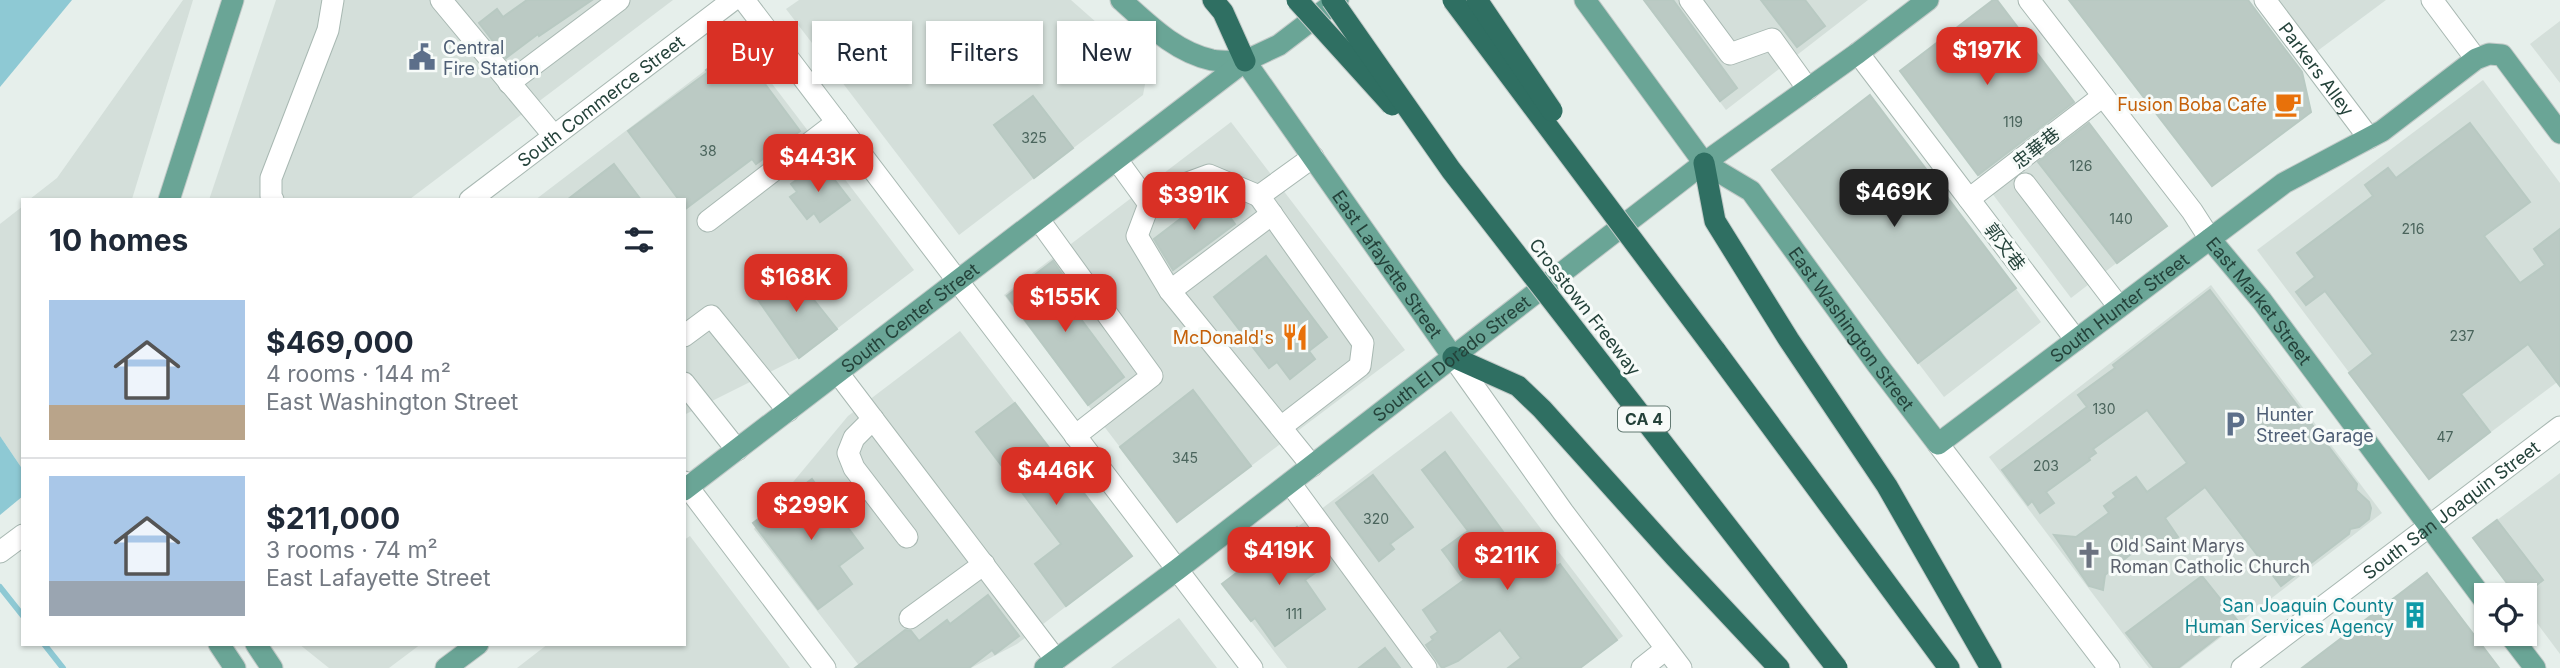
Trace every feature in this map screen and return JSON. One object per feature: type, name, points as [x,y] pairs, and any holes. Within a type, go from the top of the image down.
[{"type":"highway","points":[[1213,0],[1223,12],[1245,61]]},
{"type":"highway","name":"CA 4","points":[[1297,0],[1451,170]]},
{"type":"highway","name":"Crosstown Freeway","points":[[1332,0],[1451,170],[1837,668]]},
{"type":"highway","points":[[1453,0],[1949,668]]},
{"type":"highway","points":[[1477,0],[1715,350]]},
{"type":"highway","points":[[1704,163],[1715,221],[1789,340],[1887,486],[1991,668]]},
{"type":"highway","points":[[1453,357],[1518,386],[1779,668]]},
{"type":"main road","points":[[170,198],[233,0]]},
{"type":"main road","points":[[1121,0],[1163,37],[1187,51],[1213,60],[1245,61]]},
{"type":"main road","name":"South Center Street","points":[[686,486],[959,282],[1245,61],[1279,45],[1338,0]]},
{"type":"main road","name":"East Washington Street","points":[[1584,0],[1704,163],[1751,191],[1938,444]]},
{"type":"main road","name":"South El Dorado Street","points":[[1051,664],[1704,163],[1858,53],[1920,2]]},
{"type":"main road","points":[[2476,59],[2489,54],[2502,55],[2560,133]]},
{"type":"main road","name":"South Hunter Street","points":[[1938,444],[2284,183],[2382,131],[2476,59]]},
{"type":"main road","name":"East Lafayette Street","points":[[1245,61],[1453,357]]},
{"type":"main road","name":"East Market Street","points":[[2210,239],[2262,301],[2474,587]]},
{"type":"main road","points":[[220,646],[235,668]]},
{"type":"main road","points":[[257,646],[272,668]]},
{"type":"main road","points":[[446,668],[475,646]]},
{"type":"main road","points":[[2518,646],[2535,668]]},
{"type":"street","points":[[272,198],[271,178],[328,30],[333,0]]},
{"type":"street","points":[[441,0],[554,136]]},
{"type":"street","points":[[509,82],[619,0]]},
{"type":"street","name":"South Commerce Street","points":[[471,198],[733,0]]},
{"type":"street","points":[[744,0],[1252,668]]},
{"type":"street","points":[[1690,0],[1730,54],[1772,40],[1808,89]]},
{"type":"street","name":"East Market Street","points":[[2029,0],[2192,211],[2210,239]]},
{"type":"street","name":"Parkers Alley","points":[[2265,0],[2369,138]]},
{"type":"street","points":[[2432,0],[2476,59]]},
{"type":"street","name":"郭文巷","points":[[1858,53],[2076,340]]},
{"type":"street","name":"忠華巷","points":[[1969,199],[2103,96]]},
{"type":"street","points":[[708,220],[837,122]]},
{"type":"street","points":[[1259,196],[1313,158]]},
{"type":"street","points":[[1117,160],[1149,204]]},
{"type":"street","points":[[1281,426],[1360,366],[1363,343],[1259,196],[1209,175],[1171,189],[1149,204],[1137,236],[1170,291],[1312,466]]},
{"type":"street","points":[[2025,184],[2119,307]]},
{"type":"street","points":[[1170,291],[1272,214]]},
{"type":"street","points":[[1039,220],[1152,376],[1075,436]]},
{"type":"street","points":[[686,335],[711,316],[788,411]]},
{"type":"street","name":"East Lafayette Street","points":[[1453,357],[1563,512],[1681,668]]},
{"type":"street","points":[[838,373],[984,564],[1051,664]]},
{"type":"street","points":[[686,386],[737,450]]},
{"type":"street","points":[[873,419],[854,438],[848,453],[854,468],[907,537]]},
{"type":"street","name":"South San Joaquin Street","points":[[2242,668],[2560,427]]},
{"type":"street","name":"East Washington Street","points":[[1938,444],[2109,668]]},
{"type":"street","points":[[1290,483],[1426,668]]},
{"type":"street","points":[[686,486],[825,668]]},
{"type":"street","points":[[0,552],[21,536]]},
{"type":"street","points":[[910,618],[984,564]]},
{"type":"street","points":[[1642,668],[1666,649]]},
{"type":"shaded area","points":[[183,0],[193,0],[132,198],[31,198],[57,178]]},
{"type":"shaded area","points":[[276,0],[673,0],[411,198],[210,198]]},
{"type":"shaded area","points":[[799,0],[1071,0],[1095,21],[1057,21],[1057,84],[1145,84],[1143,95],[959,235],[843,84],[912,84],[912,21],[812,21],[812,43],[798,21],[786,9]]},
{"type":"shaded area","points":[[1643,0],[1868,0],[1726,110]]},
{"type":"shaded area","points":[[1993,0],[1997,0],[2166,225],[2071,298],[1900,71]]},
{"type":"shaded area","points":[[2278,0],[2386,0],[2316,52]]},
{"type":"shaded area","points":[[2560,21],[2560,83],[2530,44]]},
{"type":"shaded area","points":[[707,69],[707,84],[772,84],[914,270],[800,357],[686,414],[686,198],[538,198]]},
{"type":"shaded area","points":[[2483,80],[2560,183],[2560,380],[2429,479],[2257,250]]},
{"type":"shaded area","points":[[1870,95],[2041,322],[1944,397],[1772,170]]},
{"type":"shaded area","points":[[1231,122],[1405,350],[1177,522],[1004,295]]},
{"type":"shaded area","points":[[21,208],[21,467],[0,436],[0,224]]},
{"type":"shaded area","points":[[2211,285],[2382,513],[2181,668],[2149,668],[1989,457]]},
{"type":"shaded area","points":[[960,331],[1132,556],[1017,644],[971,668],[861,668],[754,529],[848,416]]},
{"type":"shaded area","points":[[1451,411],[1623,636],[1581,668],[1287,668],[1222,584]]},
{"type":"shaded area","points":[[2560,473],[2560,654],[2537,623],[2537,583],[2507,583],[2473,538]]},
{"type":"shaded area","points":[[690,536],[790,668],[517,668],[545,646],[686,646],[686,539]]},
{"type":"shaded area","points":[[1179,618],[1217,668],[1111,668]]},
{"type":"shaded area","points":[[302,646],[418,646],[389,668],[329,668]]},
{"type":"water","points":[[0,0],[72,0],[0,87]]},
{"type":"water","points":[[0,436],[21,467],[21,498],[0,515]]},
{"type":"building","points":[[527,0],[592,0],[506,58],[479,23],[497,9],[503,17]]},
{"type":"building","points":[[1644,0],[1673,0],[1737,88],[1720,101]]},
{"type":"building","points":[[1761,0],[1805,0],[1825,26],[1797,47]]},
{"type":"building","points":[[1993,0],[1997,0],[2074,102],[1978,175],[1900,71]]},
{"type":"building","points":[[2069,0],[2248,0],[2302,72],[2311,112],[2212,186]]},
{"type":"building","points":[[707,73],[707,84],[765,84],[800,131],[756,164],[752,159],[686,208],[686,198],[678,198],[628,131]]},
{"type":"building","points":[[1870,95],[2016,288],[1918,363],[1772,170]]},
{"type":"building","points":[[1033,96],[1073,148],[1034,178],[994,125]]},
{"type":"building","points":[[2089,123],[2167,226],[2117,263],[2038,162]]},
{"type":"building","points":[[2470,123],[2530,202],[2484,236],[2520,283],[2545,265],[2534,249],[2560,229],[2560,386],[2528,344],[2461,394],[2490,432],[2429,479],[2349,373],[2373,354],[2325,291],[2306,305],[2296,292],[2315,277],[2297,253],[2373,196],[2365,185],[2388,168],[2396,178]]},
{"type":"building","points":[[821,162],[850,200],[820,222],[814,213],[807,219],[790,197],[797,192],[791,184]]},
{"type":"building","points":[[614,164],[640,198],[570,198]]},
{"type":"building","points":[[1213,194],[1235,224],[1173,270],[1154,239]]},
{"type":"building","points":[[1266,256],[1327,337],[1309,351],[1315,359],[1290,379],[1277,362],[1269,368],[1214,297]]},
{"type":"building","points":[[1053,261],[1069,284],[1060,291],[1124,377],[1088,405],[1007,296]]},
{"type":"building","points":[[791,271],[837,329],[799,358],[756,297]]},
{"type":"building","name":"Hunter Street Garage","points":[[2210,290],[2357,484],[2356,490],[2369,502],[2369,519],[2359,527],[2350,529],[2349,534],[2281,586],[2205,487],[2165,518],[2178,537],[2156,550],[2147,541],[2105,575],[2103,590],[2089,586],[2054,535],[2076,537],[2109,513],[2104,506],[2116,497],[2113,493],[2136,477],[2147,492],[2187,463],[2147,410],[2093,449],[2096,453],[2090,460],[2046,492],[2054,503],[2040,513],[2032,501],[2028,505],[2002,470],[2087,407],[2078,395]]},
{"type":"building","points":[[1193,390],[1251,466],[1177,522],[1120,447]]},
{"type":"building","points":[[1015,403],[1132,556],[1066,606],[1035,564],[1061,544],[976,432]]},
{"type":"building","points":[[1445,452],[1520,555],[1538,541],[1557,566],[1560,564],[1617,640],[1580,668],[1508,668],[1521,658],[1500,630],[1458,661],[1442,668],[1426,645],[1438,632],[1423,610],[1464,580],[1442,550],[1468,531],[1422,470]]},
{"type":"building","points":[[1373,475],[1413,527],[1390,544],[1394,549],[1379,561],[1336,503]]},
{"type":"building","points":[[812,479],[863,548],[839,566],[852,584],[818,609],[753,523]]},
{"type":"building","points":[[2497,520],[2543,580],[2537,585],[2507,583],[2473,538]]},
{"type":"building","points":[[1297,527],[1326,565],[1305,580],[1325,609],[1275,646],[1255,618],[1251,621],[1222,584]]},
{"type":"building","name":"San Joaquin County Human Services Agency","points":[[2427,573],[2474,635],[2474,646],[2482,646],[2499,668],[2302,668]]},
{"type":"building","points":[[2202,576],[2238,621],[2178,668],[2154,668],[2126,633]]},
{"type":"building","points":[[988,595],[1019,636],[995,654],[992,650],[969,668],[855,668],[905,630],[911,631],[919,641],[947,620],[950,624]]},
{"type":"building","points":[[1385,648],[1400,668],[1359,668]]},
{"type":"waterway","points":[[0,587],[21,613]]},
{"type":"waterway","points":[[46,646],[63,668]]},
{"type":"place","name":"Central Fire Station","points":[[422,57]]},
{"type":"place","name":"Fusion Boba Cafe","points":[[2288,104]]},
{"type":"place","name":"McDonald's","points":[[1295,337]]},
{"type":"place","name":"Hunter Street Garage","points":[[2235,424]]},
{"type":"place","name":"Old Saint Marys Roman Catholic Church","points":[[2089,555]]},
{"type":"place","name":"San Joaquin County Human Services Agency","points":[[2415,615]]}]
